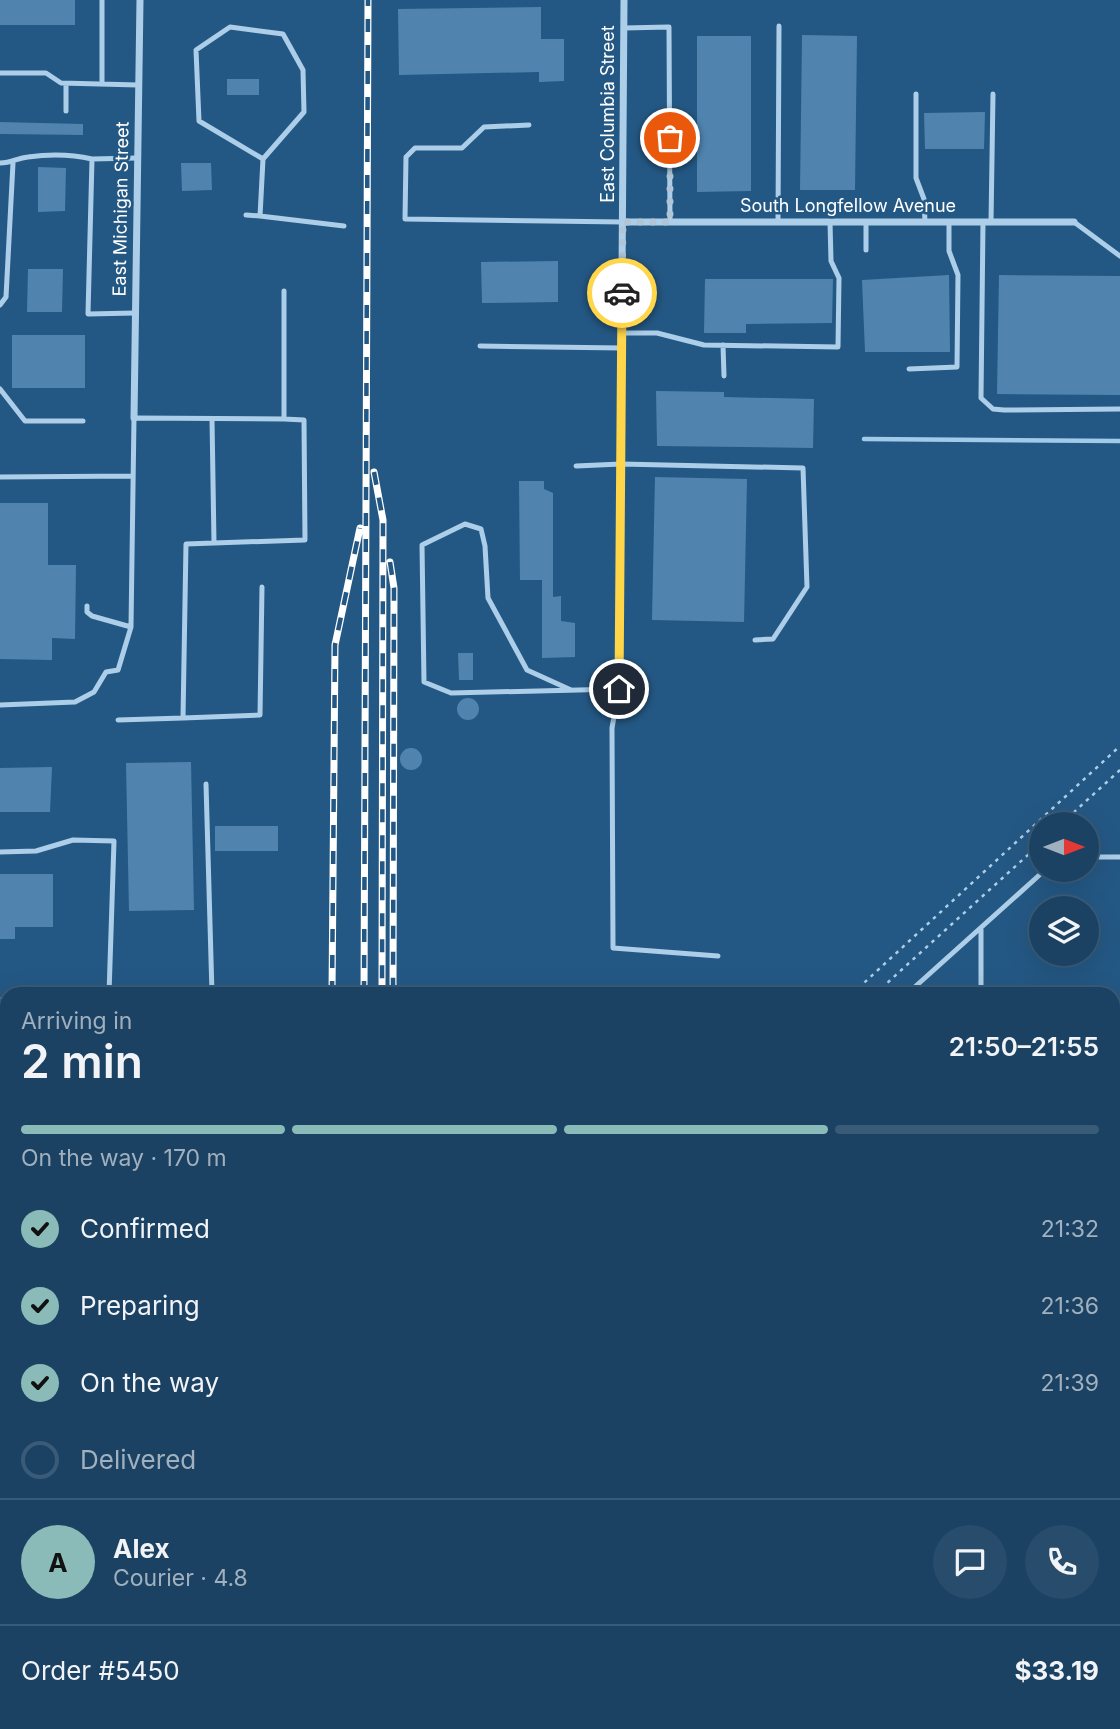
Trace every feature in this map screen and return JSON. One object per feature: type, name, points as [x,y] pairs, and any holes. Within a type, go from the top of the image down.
[{"type":"street","name":"East Michigan Street","points":[[134,418],[140,0]]},
{"type":"street","name":"East Columbia Street","points":[[619,689],[624,0]]},
{"type":"street","name":"South Longfellow Avenue","points":[[623,222],[1074,222]]},
{"type":"lane","points":[[102,0],[103,84]]},
{"type":"lane","points":[[778,222],[779,26]]},
{"type":"lane","points":[[260,216],[263,159],[304,112],[303,70],[283,34],[230,27],[196,50],[199,121],[263,159]]},
{"type":"lane","points":[[624,28],[669,27],[670,222]]},
{"type":"lane","points":[[0,73],[46,73],[61,83],[138,85]]},
{"type":"lane","points":[[66,83],[66,111]]},
{"type":"lane","points":[[916,94],[916,178],[924,199],[925,222]]},
{"type":"lane","points":[[993,94],[981,398],[993,410],[1120,409]]},
{"type":"lane","points":[[529,125],[484,127],[461,148],[415,148],[406,156],[405,219],[623,222]]},
{"type":"lane","points":[[0,163],[13,163],[24,157],[69,154],[92,159],[138,158]]},
{"type":"lane","points":[[92,159],[88,314],[135,313]]},
{"type":"lane","points":[[0,305],[6,297],[13,163]]},
{"type":"lane","points":[[246,215],[344,226]]},
{"type":"lane","points":[[622,333],[657,332],[705,345],[838,347],[839,278],[831,261],[830,222]]},
{"type":"lane","points":[[866,222],[866,250]]},
{"type":"lane","points":[[909,369],[957,368],[958,275],[949,251],[949,222]]},
{"type":"lane","points":[[1074,222],[1120,256]]},
{"type":"lane","points":[[284,291],[284,419]]},
{"type":"lane","points":[[723,345],[724,376]]},
{"type":"lane","points":[[480,346],[622,348]]},
{"type":"lane","points":[[0,389],[25,421],[83,421]]},
{"type":"lane","points":[[0,705],[75,702],[94,692],[106,672],[118,670],[131,627],[134,418],[304,419],[305,540],[186,544],[183,718]]},
{"type":"lane","points":[[212,419],[214,543]]},
{"type":"lane","points":[[576,466],[621,464],[803,468],[807,587],[774,639],[755,640]]},
{"type":"lane","points":[[0,477],[133,477]]},
{"type":"lane","points":[[571,690],[527,670],[488,598],[485,546],[481,529],[465,524],[422,545],[424,682],[451,692],[571,690],[619,689],[612,728],[613,948],[718,956]]},
{"type":"lane","points":[[118,720],[260,715],[262,587]]},
{"type":"lane","points":[[87,606],[87,612],[92,616],[131,627]]},
{"type":"lane","points":[[206,784],[212,987]]},
{"type":"lane","points":[[0,852],[36,851],[73,840],[114,841],[109,987]]},
{"type":"lane","points":[[1099,857],[1120,857]]},
{"type":"lane","points":[[915,987],[1032,882]]},
{"type":"lane","points":[[981,928],[981,987]]},
{"type":"path","points":[[860,987],[1120,746]]},
{"type":"path","points":[[1074,812],[1120,770]]},
{"type":"path","points":[[883,987],[1029,854]]},
{"type":"building","points":[[0,0],[75,0],[75,25],[0,25]]},
{"type":"building","points":[[541,7],[541,39],[564,39],[564,81],[539,82],[539,72],[399,75],[398,9]]},
{"type":"building","points":[[802,35],[857,36],[855,190],[800,190]]},
{"type":"building","points":[[697,36],[751,36],[751,191],[697,192]]},
{"type":"building","points":[[227,79],[259,79],[259,95],[227,95]]},
{"type":"building","points":[[985,112],[984,149],[925,149],[924,113]]},
{"type":"building","points":[[0,122],[83,124],[83,135],[0,134]]},
{"type":"building","points":[[181,163],[211,163],[212,190],[182,191]]},
{"type":"building","points":[[38,167],[66,168],[65,211],[38,212]]},
{"type":"building","points":[[558,261],[558,302],[482,303],[481,262]]},
{"type":"building","points":[[28,269],[63,269],[62,312],[27,312]]},
{"type":"building","points":[[949,275],[950,352],[865,352],[862,280]]},
{"type":"building","points":[[999,275],[1120,276],[1120,395],[997,394]]},
{"type":"building","points":[[705,279],[833,279],[832,323],[746,324],[746,333],[704,333]]},
{"type":"building","points":[[12,335],[85,335],[85,388],[12,388]]},
{"type":"building","points":[[656,391],[724,392],[724,397],[814,399],[813,448],[657,446]]},
{"type":"building","points":[[655,477],[747,479],[744,622],[652,620]]},
{"type":"building","points":[[519,481],[544,481],[544,489],[553,493],[553,597],[561,596],[561,621],[575,623],[575,657],[542,658],[542,580],[520,580]]},
{"type":"building","points":[[0,503],[48,503],[48,565],[76,565],[75,639],[52,638],[52,660],[0,659]]},
{"type":"building","points":[[458,653],[473,653],[473,680],[459,680]]},
{"type":"building","points":[[468,698],[476,701],[479,709],[476,717],[468,720],[460,717],[457,709],[460,701]]},
{"type":"building","points":[[411,748],[419,751],[422,759],[419,767],[411,770],[403,767],[400,759],[403,751]]},
{"type":"building","points":[[191,762],[194,910],[129,911],[126,763]]},
{"type":"building","points":[[52,767],[50,812],[0,812],[0,768]]},
{"type":"building","points":[[215,826],[278,826],[278,851],[215,851]]},
{"type":"building","points":[[0,874],[53,874],[53,927],[15,927],[15,939],[0,939]]},
{"type":"waterway","points":[[864,439],[1120,441]]},
{"type":"railway","points":[[364,987],[368,0]]},
{"type":"railway","points":[[374,472],[383,520],[382,987]]},
{"type":"railway","points":[[332,987],[335,645],[360,528]]},
{"type":"railway","points":[[390,562],[394,588],[393,987]]},
{"type":"way so far","points":[[622,293],[623,222],[670,222],[670,138]]},
{"type":"route","points":[[619,689],[622,293]]}]
